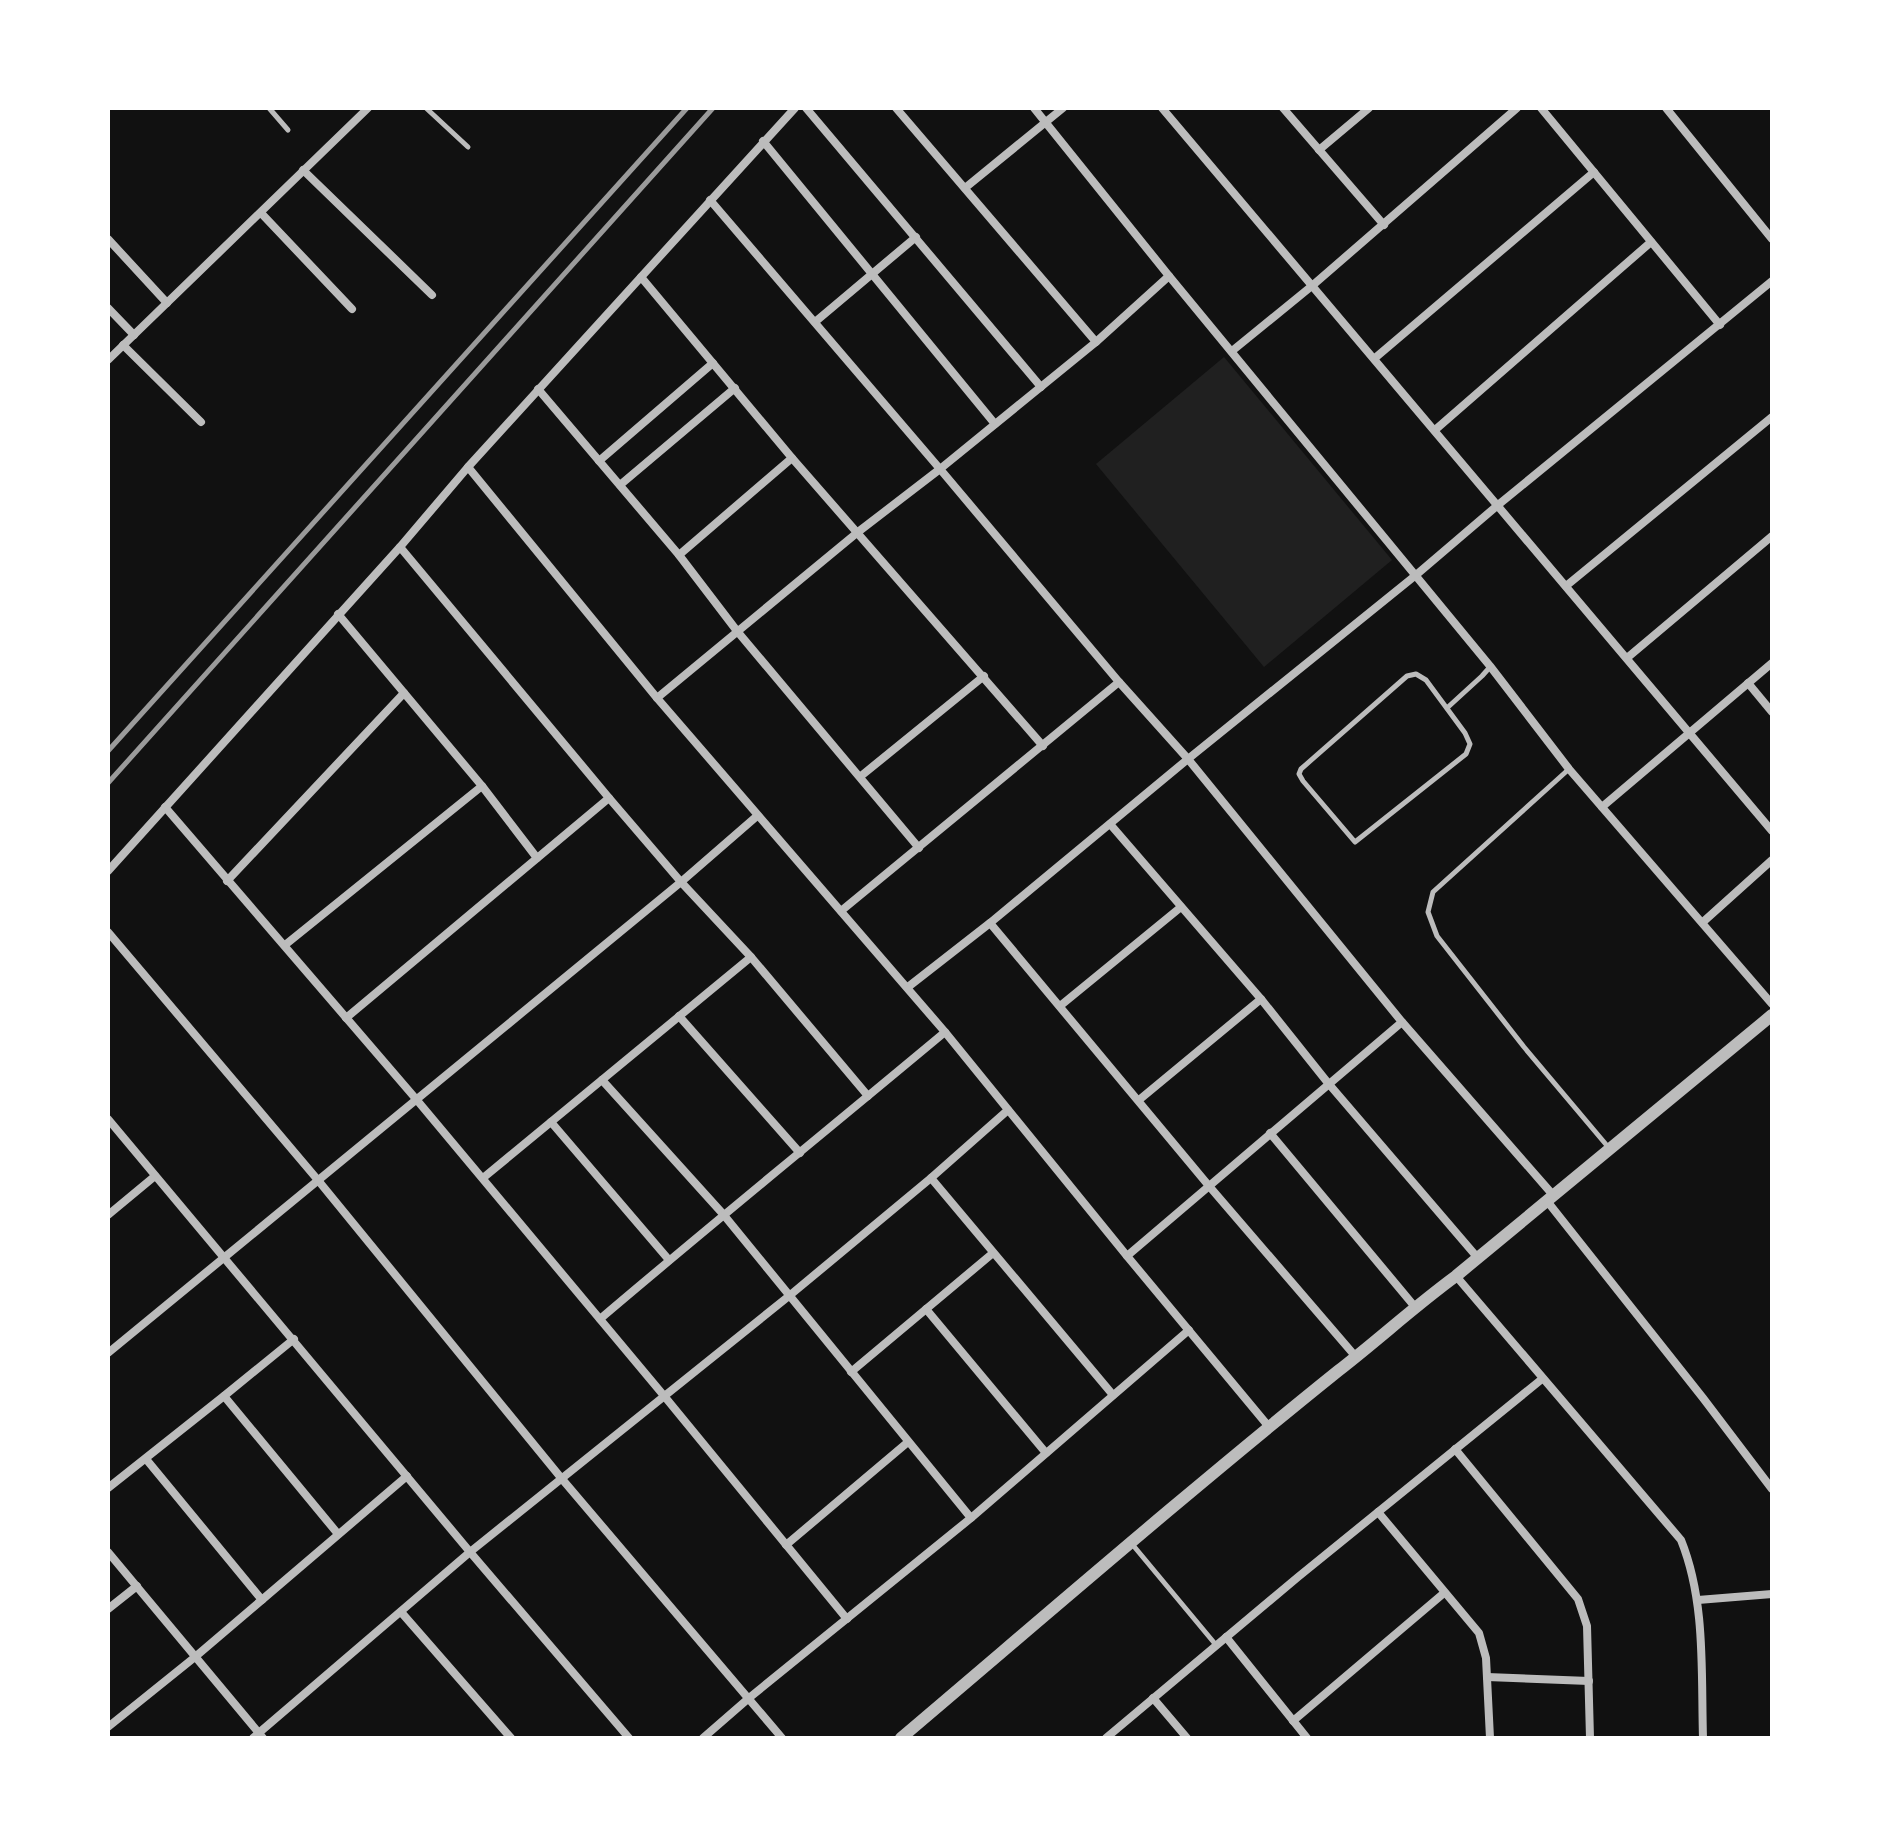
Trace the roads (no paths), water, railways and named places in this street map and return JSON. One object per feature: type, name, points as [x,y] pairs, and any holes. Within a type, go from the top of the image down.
[{"type":"street","points":[[108,360],[368,108]]},
{"type":"street","points":[[108,871],[538,389],[795,108]]},
{"type":"street","points":[[806,108],[1041,387]]},
{"type":"street","points":[[896,108],[1096,342]]},
{"type":"street","points":[[1034,108],[1490,666],[1569,769],[1772,1004]]},
{"type":"street","points":[[965,188],[1063,108]]},
{"type":"street","points":[[1162,108],[1772,831]]},
{"type":"street","points":[[1283,108],[1384,225]]},
{"type":"street","points":[[1319,150],[1369,108]]},
{"type":"street","points":[[1232,351],[1384,225],[1517,108]]},
{"type":"street","points":[[1541,108],[1720,325]]},
{"type":"street","points":[[1666,108],[1772,239]]},
{"type":"street","points":[[763,141],[995,424]]},
{"type":"street","points":[[303,170],[432,295]]},
{"type":"street","points":[[1375,358],[1594,172]]},
{"type":"street","points":[[710,200],[1188,759],[1550,1198],[1772,1489]]},
{"type":"street","points":[[261,213],[352,309]]},
{"type":"street","points":[[815,322],[916,237]]},
{"type":"street","points":[[108,239],[167,303]]},
{"type":"street","points":[[1435,430],[1651,242]]},
{"type":"street","points":[[657,698],[1096,342],[1169,276]]},
{"type":"street","points":[[641,277],[792,458],[1043,746]]},
{"type":"street","points":[[908,987],[1416,575],[1772,281]]},
{"type":"street","points":[[108,308],[134,335]]},
{"type":"street","points":[[123,345],[201,422]]},
{"type":"street","points":[[599,461],[713,363]]},
{"type":"street","points":[[620,485],[735,388]]},
{"type":"street","points":[[538,389],[679,555],[737,631],[919,848]]},
{"type":"street","points":[[1566,586],[1772,417]]},
{"type":"street","points":[[679,555],[792,458]]},
{"type":"street","points":[[468,467],[657,698],[908,987],[1269,1427]]},
{"type":"street","points":[[1627,658],[1772,536]]},
{"type":"street","points":[[400,547],[609,798],[751,957],[868,1096]]},
{"type":"street","points":[[338,614],[482,786],[537,858]]},
{"type":"street","points":[[1602,807],[1772,663]]},
{"type":"street","points":[[861,776],[984,676]]},
{"type":"street","points":[[841,911],[1119,682]]},
{"type":"street","points":[[1748,683],[1772,712]]},
{"type":"street","points":[[227,881],[404,693]]},
{"type":"street","points":[[285,945],[482,786]]},
{"type":"street","points":[[346,1018],[609,798]]},
{"type":"street","points":[[165,807],[483,1178],[847,1619]]},
{"type":"street","points":[[108,1353],[681,882],[757,816]]},
{"type":"street","points":[[1110,824],[1477,1257]]},
{"type":"street","points":[[1703,922],[1772,860]]},
{"type":"street","points":[[1060,1006],[1181,907]]},
{"type":"street","points":[[990,923],[1356,1357]]},
{"type":"street","points":[[108,932],[317,1179],[562,1479],[782,1738]]},
{"type":"street","points":[[483,1178],[751,957]]},
{"type":"street","points":[[1139,1100],[1261,999]]},
{"type":"street","points":[[901,1738],[1269,1427],[1772,1015]]},
{"type":"street","points":[[679,1016],[800,1153]]},
{"type":"street","points":[[1127,1256],[1402,1022]]},
{"type":"street","points":[[600,1319],[945,1032]]},
{"type":"street","points":[[602,1080],[723,1214],[971,1518]]},
{"type":"street","points":[[108,1552],[258,1736],[470,1552],[789,1296],[1008,1110]]},
{"type":"street","points":[[108,1119],[629,1738]]},
{"type":"street","points":[[551,1122],[669,1260]]},
{"type":"street","points":[[1270,1133],[1415,1307]]},
{"type":"street","points":[[108,1215],[155,1176]]},
{"type":"street","points":[[931,1178],[1113,1395]]},
{"type":"street","points":[[851,1372],[993,1253]]},
{"type":"street","points":[[1456,1276],[1681,1540],[1691,1566],[1698,1600],[1703,1738]]},
{"type":"street","points":[[926,1309],[1046,1453]]},
{"type":"street","points":[[703,1738],[971,1518],[1189,1330]]},
{"type":"street","points":[[108,1488],[294,1339]]},
{"type":"street","points":[[1106,1738],[1542,1379]]},
{"type":"street","points":[[224,1396],[338,1534]]},
{"type":"street","points":[[786,1545],[908,1442]]},
{"type":"street","points":[[1455,1449],[1578,1599],[1587,1626],[1590,1738]]},
{"type":"street","points":[[146,1459],[262,1600]]},
{"type":"street","points":[[108,1727],[407,1476]]},
{"type":"street","points":[[1378,1512],[1479,1633],[1486,1658],[1490,1738]]},
{"type":"street","points":[[108,1609],[137,1586]]},
{"type":"street","points":[[1293,1721],[1444,1593]]},
{"type":"street","points":[[1698,1600],[1772,1594]]},
{"type":"street","points":[[401,1612],[511,1738]]},
{"type":"street","points":[[1226,1637],[1307,1738]]},
{"type":"street","points":[[1487,1677],[1589,1681]]},
{"type":"street","points":[[1153,1698],[1187,1738]]},
{"type":"lane","points":[[269,108],[288,130]]},
{"type":"lane","points":[[426,108],[468,147]]},
{"type":"lane","points":[[1447,708],[1490,666]]},
{"type":"lane","points":[[1416,674],[1426,680],[1447,708],[1470,744],[1466,754],[1358,841],[1352,840],[1303,781],[1299,774],[1301,769],[1407,676],[1416,674]]},
{"type":"lane","points":[[1569,769],[1433,892],[1428,912],[1437,936],[1524,1047],[1610,1149]]},
{"type":"lane","points":[[1131,1544],[1216,1645]]},
{"type":"railway","points":[[108,751],[687,108]]},
{"type":"railway","points":[[108,783],[713,108]]}]
